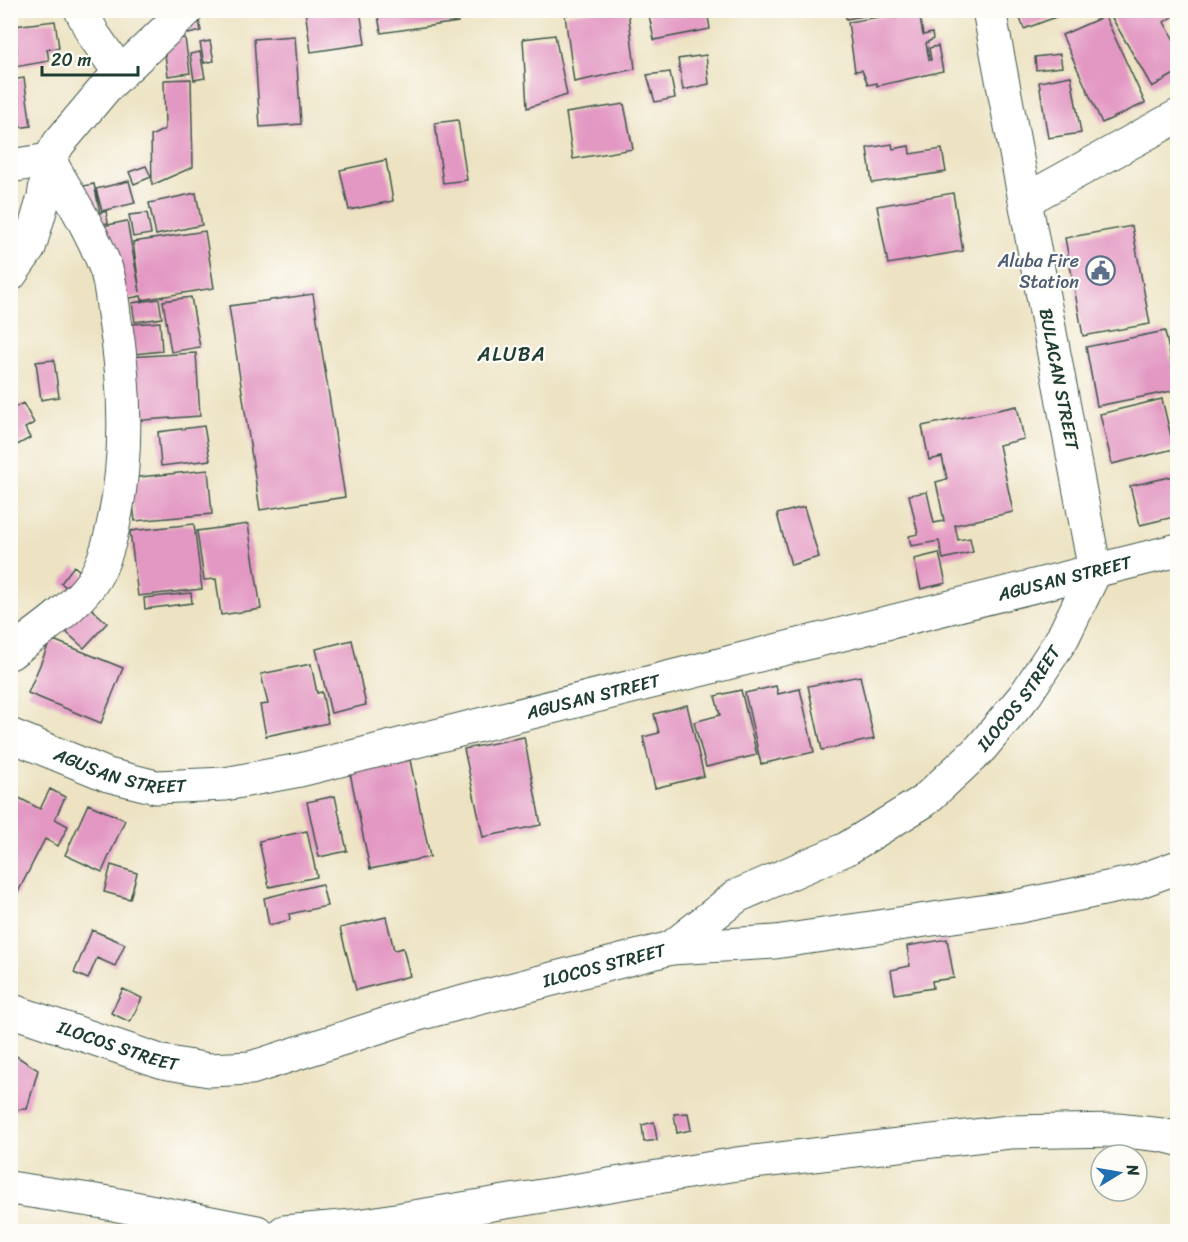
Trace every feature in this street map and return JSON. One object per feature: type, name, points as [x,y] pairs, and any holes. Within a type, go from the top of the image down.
[{"type":"street","points":[[81,10],[93,34],[120,73]]},
{"type":"street","points":[[10,275],[29,248],[44,197],[49,160],[70,128],[120,73],[187,10]]},
{"type":"street","name":"BULACAN STREET","points":[[989,10],[1095,571]]},
{"type":"street","points":[[1026,200],[1178,116]]},
{"type":"street","points":[[10,166],[49,160]]},
{"type":"street","points":[[10,654],[62,613],[92,582],[108,547],[117,510],[124,460],[124,391],[116,324],[106,271],[91,237],[49,160]]},
{"type":"street","name":"AGUSAN STREET","points":[[10,735],[108,775],[156,787],[225,784],[300,770],[1178,550]]},
{"type":"street","name":"ILOCOS STREET","points":[[10,1010],[163,1062],[209,1070],[251,1068],[418,1014],[671,948],[737,896],[846,849],[924,801],[981,748],[1026,694],[1063,637],[1095,571]]},
{"type":"street","points":[[671,948],[775,942],[1015,907],[1137,882],[1178,867]]},
{"type":"street","points":[[284,1232],[365,1225],[737,1164],[1009,1132],[1117,1130],[1178,1139]]},
{"type":"street","points":[[10,1188],[103,1202],[257,1232]]},
{"type":"building","points":[[305,10],[360,10],[365,44],[311,52]]},
{"type":"building","points":[[377,10],[456,10],[458,22],[381,33]]},
{"type":"building","points":[[595,10],[628,10],[635,69],[574,82],[565,15]]},
{"type":"building","points":[[648,10],[707,10],[710,29],[654,40]]},
{"type":"building","points":[[845,10],[870,10],[869,15],[846,19]]},
{"type":"building","points":[[1017,10],[1072,10],[1072,11],[1024,29]]},
{"type":"building","points":[[1125,10],[1170,10],[1173,16],[1164,22],[1174,40],[1178,38],[1178,72],[1152,87],[1112,18]]},
{"type":"building","points":[[198,15],[201,31],[188,34],[185,18]]},
{"type":"building","points":[[891,15],[895,18],[915,15],[920,18],[923,35],[932,33],[933,39],[926,43],[929,60],[931,60],[929,48],[938,46],[943,71],[877,86],[877,83],[868,85],[862,70],[855,71],[848,22]]},
{"type":"building","points":[[1105,16],[1145,103],[1102,123],[1062,35]]},
{"type":"building","points":[[55,21],[59,48],[47,49],[49,61],[14,67],[15,78],[10,79],[10,27],[17,53],[14,26]]},
{"type":"building","points":[[555,35],[567,95],[527,108],[523,39]]},
{"type":"building","points":[[295,36],[301,124],[260,127],[254,39]]},
{"type":"building","points":[[185,38],[190,73],[168,76],[163,41]]},
{"type":"building","points":[[210,41],[214,61],[204,63],[200,43]]},
{"type":"building","points":[[200,52],[205,78],[194,80],[190,54]]},
{"type":"building","points":[[1060,54],[1062,67],[1036,70],[1035,57]]},
{"type":"building","points":[[706,55],[709,84],[683,90],[678,59]]},
{"type":"building","points":[[670,72],[675,98],[655,102],[647,75]]},
{"type":"building","points":[[1071,76],[1081,133],[1048,138],[1039,82]]},
{"type":"building","points":[[24,78],[31,126],[10,129],[10,80]]},
{"type":"building","points":[[191,79],[193,167],[152,185],[151,136],[165,129],[164,80]]},
{"type":"building","points":[[624,104],[633,149],[573,159],[566,113]]},
{"type":"building","points":[[458,120],[467,180],[443,183],[435,123]]},
{"type":"building","points":[[892,144],[893,149],[909,146],[910,154],[942,149],[946,172],[872,183],[867,148]]},
{"type":"building","points":[[386,160],[393,201],[349,210],[340,170]]},
{"type":"building","points":[[146,166],[151,177],[134,184],[129,172]]},
{"type":"building","points":[[129,181],[135,203],[102,211],[96,189]]},
{"type":"building","points":[[94,184],[100,213],[106,211],[108,223],[101,224],[68,189]]},
{"type":"building","points":[[196,193],[202,225],[156,235],[149,203]]},
{"type":"building","points":[[953,193],[963,251],[888,264],[877,206]]},
{"type":"building","points":[[147,213],[151,234],[133,237],[129,215]]},
{"type":"building","points":[[127,221],[140,292],[133,242],[205,231],[214,288],[142,300],[141,296],[116,301],[103,226]]},
{"type":"building","points":[[1132,226],[1150,324],[1083,336],[1065,238]]},
{"type":"building","points":[[313,294],[345,497],[260,510],[229,306]]},
{"type":"building","points":[[191,297],[200,347],[171,352],[163,301]]},
{"type":"building","points":[[159,299],[162,318],[135,322],[132,303]]},
{"type":"building","points":[[160,322],[162,351],[124,355],[122,325]]},
{"type":"building","points":[[1165,331],[1177,390],[1097,406],[1086,347]]},
{"type":"building","points":[[196,353],[200,416],[130,421],[126,357]]},
{"type":"building","points":[[54,360],[59,397],[41,400],[36,362]]},
{"type":"building","points":[[1162,399],[1174,449],[1112,464],[1100,414]]},
{"type":"building","points":[[10,400],[14,408],[23,403],[34,423],[25,428],[30,438],[10,449]]},
{"type":"building","points":[[1017,406],[1024,439],[999,445],[1013,512],[955,525],[958,540],[970,538],[973,552],[943,559],[939,541],[911,546],[909,536],[918,534],[909,495],[927,492],[934,523],[944,521],[936,482],[947,479],[942,457],[929,460],[922,426]]},
{"type":"building","points":[[204,426],[210,460],[161,466],[158,432]]},
{"type":"building","points":[[208,470],[212,514],[135,521],[130,478]]},
{"type":"building","points":[[1178,475],[1178,516],[1140,525],[1130,486]]},
{"type":"building","points":[[804,507],[819,557],[791,565],[777,514]]},
{"type":"building","points":[[194,524],[202,589],[138,596],[130,531]]},
{"type":"building","points":[[248,524],[261,609],[221,615],[216,579],[204,580],[197,531]]},
{"type":"building","points":[[939,553],[946,583],[921,589],[914,559]]},
{"type":"building","points":[[74,566],[89,579],[76,595],[61,583]]},
{"type":"building","points":[[191,593],[192,603],[145,609],[144,598]]},
{"type":"building","points":[[80,598],[107,623],[84,648],[57,624]]},
{"type":"building","points":[[51,639],[123,668],[101,723],[28,693]]},
{"type":"building","points":[[352,640],[366,705],[331,713],[316,649]]},
{"type":"building","points":[[311,664],[317,693],[322,692],[328,723],[266,736],[260,705],[268,704],[261,674]]},
{"type":"building","points":[[860,676],[874,739],[822,750],[808,686]]},
{"type":"building","points":[[776,686],[778,694],[800,689],[814,752],[761,764],[745,693]]},
{"type":"building","points":[[741,690],[757,755],[706,767],[694,722],[720,715],[715,696]]},
{"type":"building","points":[[687,705],[704,776],[655,788],[643,737],[659,733],[654,714]]},
{"type":"building","points":[[524,737],[541,825],[483,837],[464,749]]},
{"type":"building","points":[[410,760],[430,857],[370,869],[350,773]]},
{"type":"building","points":[[50,789],[65,797],[55,819],[68,826],[58,846],[45,839],[16,896],[10,893],[10,793],[40,809]]},
{"type":"building","points":[[335,796],[347,851],[319,857],[307,802]]},
{"type":"building","points":[[88,804],[125,820],[102,872],[65,855]]},
{"type":"building","points":[[307,831],[317,877],[269,887],[259,841]]},
{"type":"building","points":[[111,865],[137,873],[130,899],[104,892]]},
{"type":"building","points":[[322,884],[327,906],[289,914],[290,920],[269,925],[264,898]]},
{"type":"building","points":[[386,917],[394,950],[403,948],[410,976],[356,990],[340,928]]},
{"type":"building","points":[[92,930],[125,944],[115,966],[97,958],[88,979],[74,973]]},
{"type":"building","points":[[947,939],[954,978],[932,981],[933,988],[895,994],[891,970],[910,966],[907,946]]},
{"type":"building","points":[[123,989],[142,998],[130,1022],[111,1013]]},
{"type":"building","points":[[10,1052],[38,1070],[27,1109],[10,1110]]},
{"type":"building","points":[[688,1113],[691,1130],[677,1133],[674,1114]]},
{"type":"building","points":[[654,1122],[657,1140],[644,1142],[642,1125]]},
{"type":"place","name":"Aluba Fire Station","points":[[1100,271]]},
{"type":"district","name":"ALUBA","points":[[512,354]]}]
